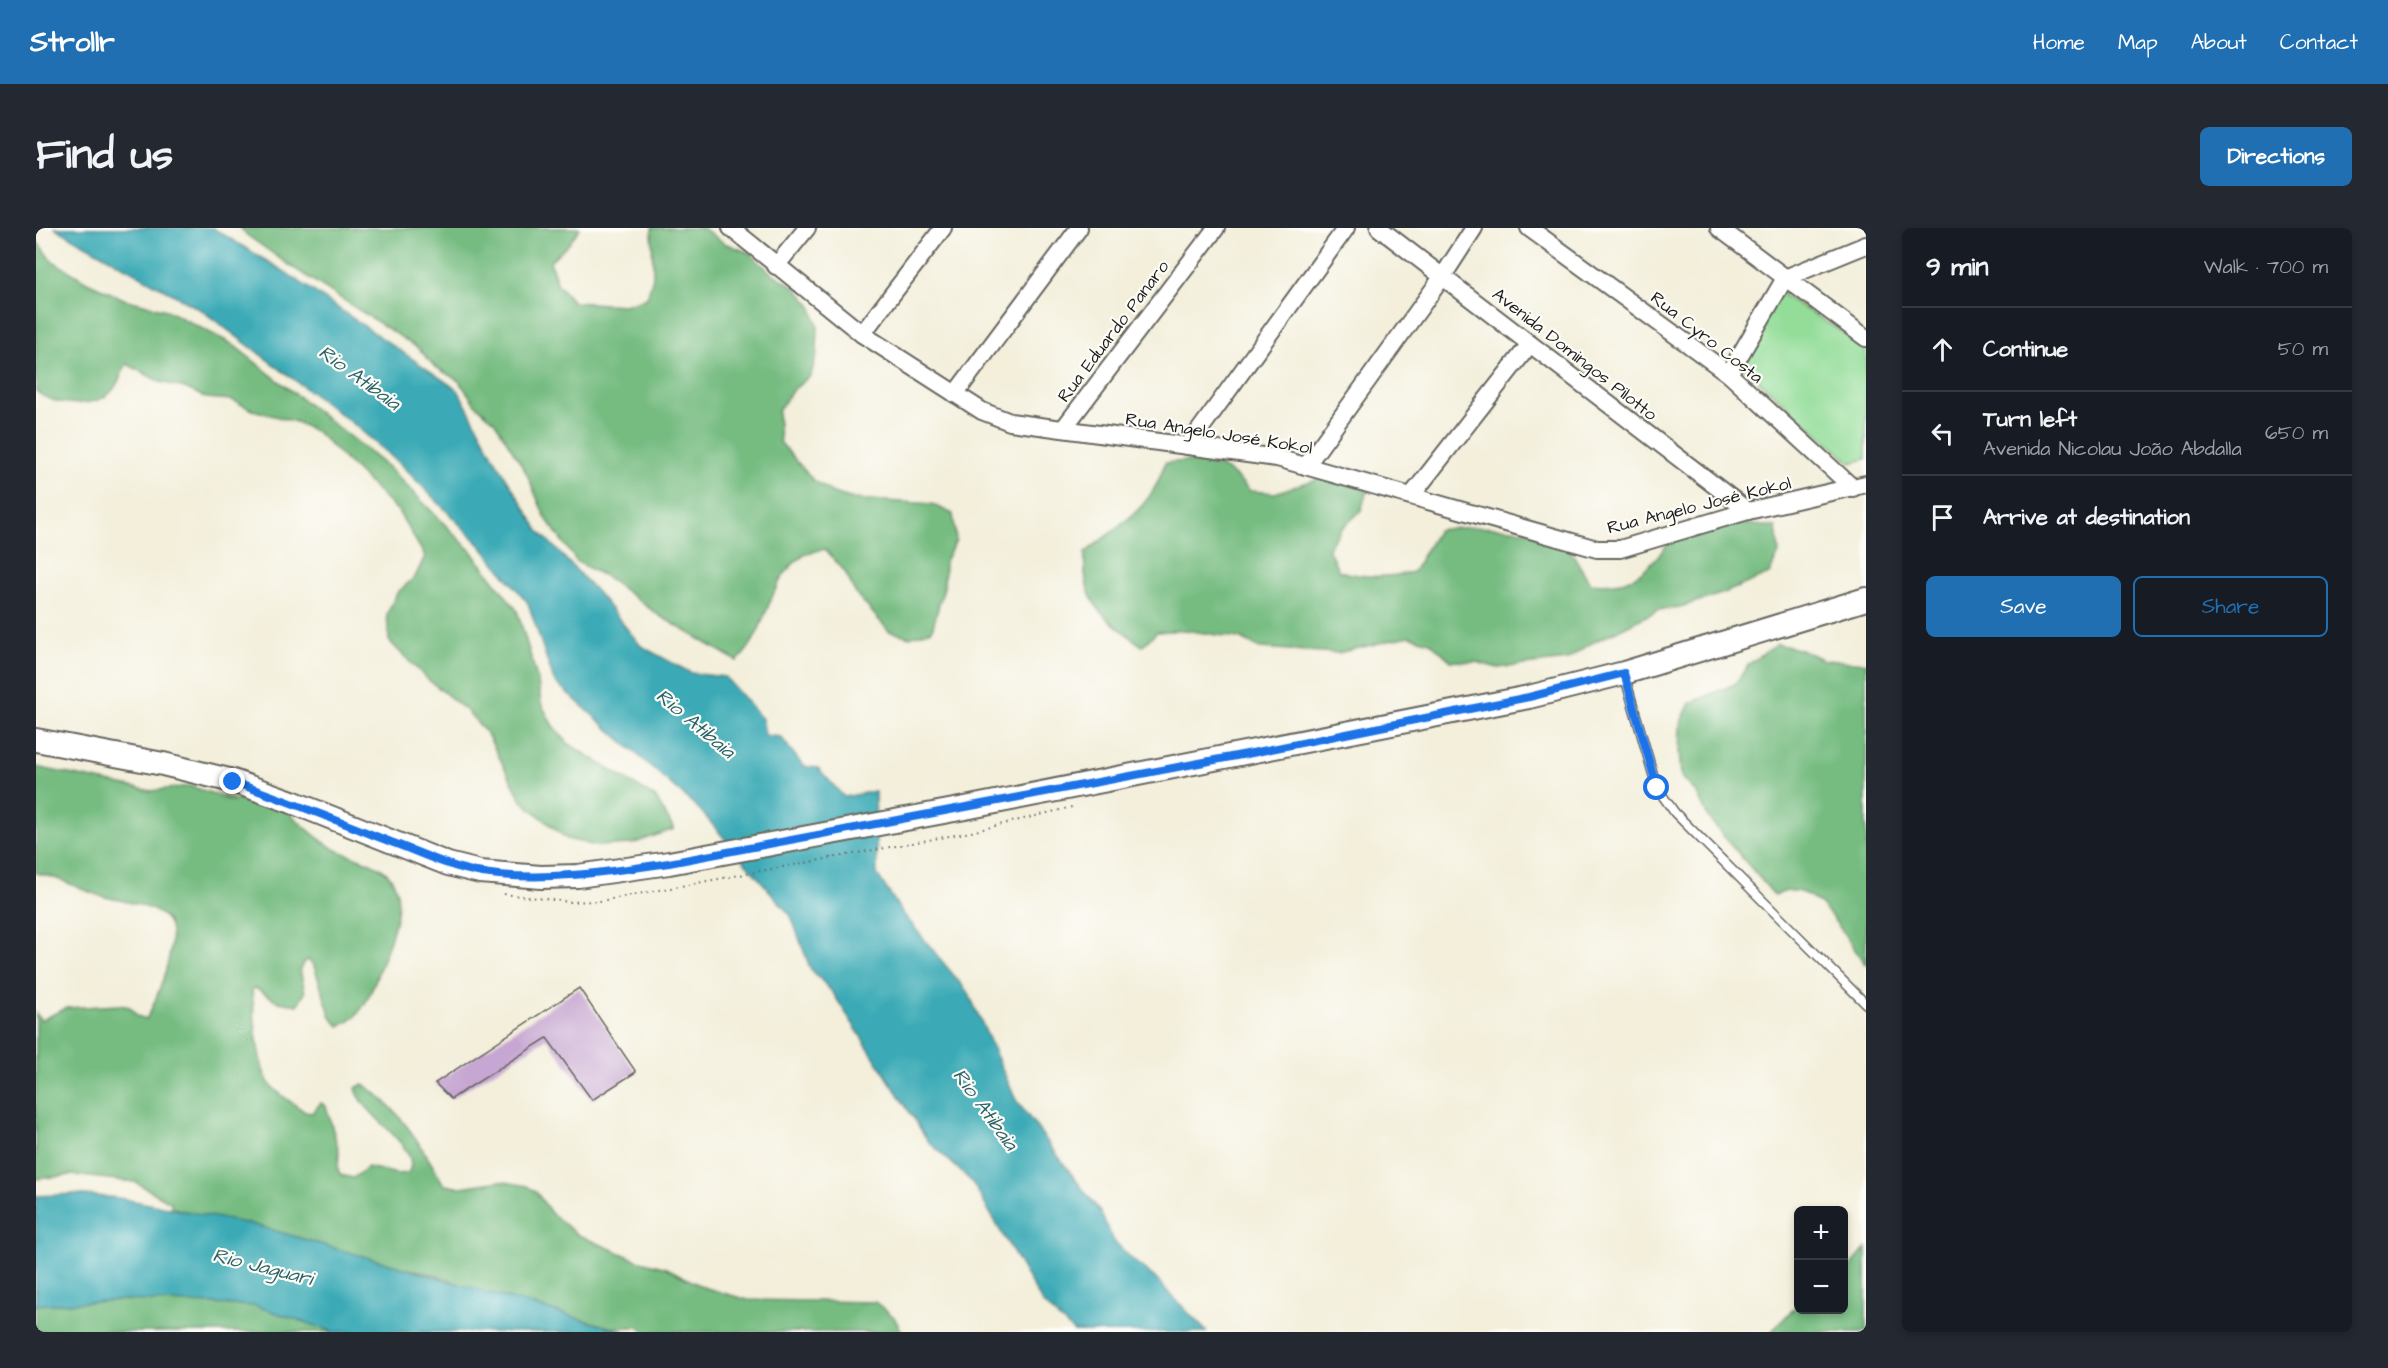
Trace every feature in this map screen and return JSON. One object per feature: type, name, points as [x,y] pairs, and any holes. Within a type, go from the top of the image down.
[{"type":"main road","points":[[36,740],[163,764],[233,782],[292,802],[448,864],[480,872],[541,877],[578,876],[669,863],[965,808],[1518,699],[1624,673],[1866,599]]},
{"type":"street","name":"Rua Angelo José Kokol","points":[[731,228],[862,334],[982,411],[1010,422],[1277,458],[1597,549],[1631,546],[1748,511],[1859,486]]},
{"type":"street","points":[[777,266],[807,228]]},
{"type":"street","points":[[862,334],[943,228]]},
{"type":"street","points":[[955,394],[1079,228]]},
{"type":"street","name":"Rua Eduardo Panaro","points":[[1063,429],[1216,228]]},
{"type":"street","points":[[1188,446],[1346,228]]},
{"type":"street","name":"Avenida Domingos Pilotto","points":[[1379,228],[1748,511]]},
{"type":"street","points":[[1306,466],[1443,276],[1474,228]]},
{"type":"street","name":"Rua Cyro Costa","points":[[1529,228],[1729,374],[1859,486]]},
{"type":"street","points":[[1719,228],[1866,338]]},
{"type":"street","points":[[1729,374],[1785,278],[1866,245]]},
{"type":"street","points":[[1412,495],[1530,344]]},
{"type":"lane","points":[[1624,673],[1657,788],[1675,813],[1866,1004]]},
{"type":"path","points":[[674,888],[971,832]]},
{"type":"green space","points":[[240,228],[580,228],[568,245],[550,261],[557,283],[573,302],[624,305],[647,298],[653,277],[652,228],[703,228],[724,243],[750,253],[770,272],[795,287],[811,305],[818,327],[817,353],[811,375],[792,391],[778,411],[780,442],[812,479],[833,493],[854,499],[932,504],[953,514],[956,540],[945,561],[944,587],[932,630],[910,637],[889,631],[856,594],[845,572],[825,549],[805,555],[781,579],[755,636],[737,661],[660,616],[606,577],[577,562],[545,517],[526,472],[495,422],[475,404],[459,381],[434,366],[418,348],[289,265]]},
{"type":"green space","points":[[36,240],[51,260],[87,282],[124,299],[166,310],[232,344],[388,467],[471,551],[517,610],[538,681],[541,703],[553,726],[569,744],[656,798],[674,829],[632,844],[597,846],[567,839],[522,801],[487,734],[467,711],[426,678],[389,641],[387,614],[397,593],[415,577],[425,556],[398,511],[317,432],[296,422],[253,410],[232,400],[206,398],[185,388],[160,382],[127,364],[111,392],[94,401],[62,402],[52,400],[36,391]]},
{"type":"green space","points":[[1780,293],[1866,347],[1866,459],[1851,463],[1740,364]]},
{"type":"green space","points":[[1187,461],[1207,463],[1229,471],[1250,491],[1275,493],[1320,478],[1367,490],[1361,511],[1342,528],[1328,548],[1339,571],[1358,575],[1385,576],[1413,572],[1438,530],[1469,527],[1517,529],[1563,538],[1590,583],[1610,584],[1634,577],[1649,566],[1681,529],[1698,521],[1776,527],[1779,553],[1769,574],[1724,593],[1680,607],[1658,610],[1590,644],[1567,660],[1498,668],[1476,662],[1451,661],[1430,642],[1409,636],[1338,653],[1260,648],[1239,638],[1184,630],[1157,632],[1142,646],[1106,617],[1091,598],[1085,571],[1085,553],[1133,515],[1143,504],[1152,493],[1165,463]]},
{"type":"green space","points":[[1777,644],[1802,650],[1824,660],[1866,663],[1866,965],[1839,926],[1816,901],[1803,893],[1789,891],[1775,896],[1709,819],[1697,794],[1681,776],[1680,724],[1690,703],[1735,684],[1749,664]]},
{"type":"green space","points":[[36,767],[151,791],[190,786],[232,800],[263,797],[274,799],[325,843],[375,865],[391,878],[396,889],[398,903],[393,932],[369,997],[354,1018],[339,1026],[331,1017],[314,966],[309,960],[304,962],[300,969],[305,993],[297,1005],[279,1002],[255,988],[252,990],[257,1038],[265,1075],[276,1091],[305,1112],[312,1113],[321,1103],[326,1106],[339,1151],[338,1170],[341,1175],[353,1178],[368,1167],[398,1174],[408,1173],[411,1164],[408,1153],[400,1142],[360,1098],[356,1088],[363,1084],[399,1116],[444,1185],[461,1187],[500,1181],[527,1186],[537,1193],[551,1213],[578,1235],[637,1260],[667,1268],[703,1287],[748,1300],[875,1302],[894,1317],[902,1332],[646,1332],[638,1327],[592,1328],[500,1304],[448,1279],[420,1271],[371,1264],[170,1207],[172,1203],[135,1182],[72,1175],[36,1179],[36,1013],[41,1020],[66,1008],[120,1005],[130,1007],[137,1016],[146,1019],[166,969],[171,940],[170,928],[166,919],[153,910],[101,896],[53,877],[36,873]]},
{"type":"green space","points":[[1866,1248],[1866,1332],[1771,1332],[1794,1308],[1794,1314],[1848,1314],[1848,1270]]},
{"type":"green space","points":[[36,1262],[439,1332],[36,1332]]},
{"type":"water","name":"Rio Atibaia","points":[[55,228],[213,228],[285,272],[458,390],[496,461],[539,531],[597,592],[641,646],[691,673],[725,677],[763,720],[764,735],[781,737],[803,766],[818,768],[844,797],[875,791],[877,874],[901,911],[969,994],[1016,1100],[1100,1212],[1114,1241],[1154,1277],[1207,1332],[1074,1332],[1043,1304],[972,1182],[928,1141],[833,993],[810,968],[791,916],[700,810],[554,681],[528,603],[480,545],[402,466],[356,426],[201,310]]},
{"type":"water","name":"Rio Jaguari","points":[[74,1194],[119,1198],[255,1225],[626,1332],[335,1332],[255,1306],[126,1300],[36,1305],[36,1196]]},
{"type":"building","points":[[579,988],[636,1072],[592,1100],[547,1038],[451,1099],[435,1083]]},
{"type":"route","points":[[233,782],[292,802],[448,864],[510,876],[578,876],[669,863],[1252,753],[1529,697],[1624,673],[1657,788]]}]
